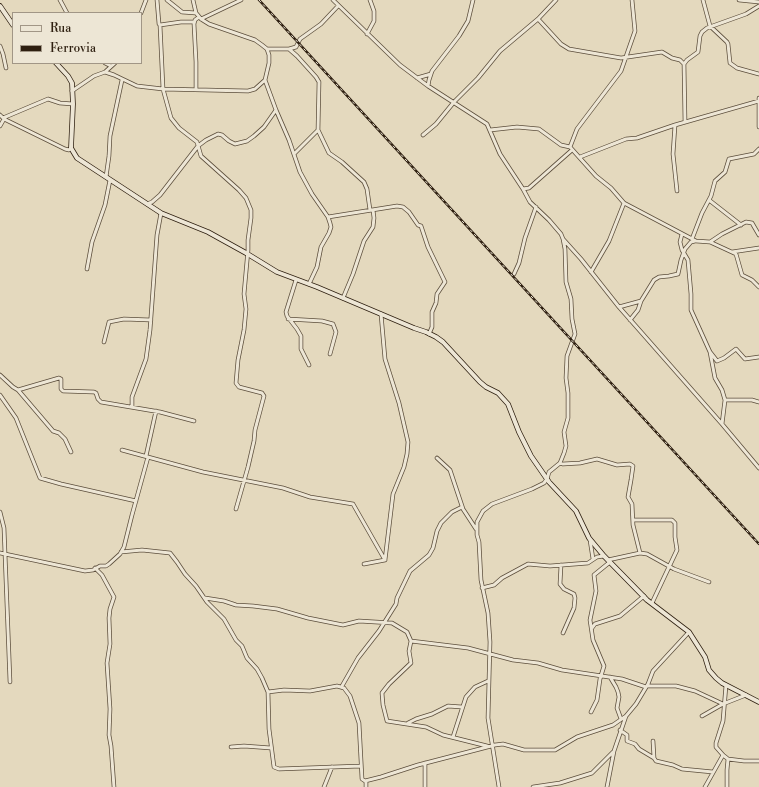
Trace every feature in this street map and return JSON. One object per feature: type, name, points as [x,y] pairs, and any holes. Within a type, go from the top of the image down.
[{"type":"street","points":[[60,0],[66,12]]},
{"type":"street","points":[[141,12],[146,0]]},
{"type":"street","points":[[157,0],[160,25],[163,89],[174,122],[194,140],[198,146],[201,156],[232,183],[246,198],[249,204],[251,218],[244,294],[246,309],[236,383],[239,387],[262,393],[264,396],[254,430],[253,446],[236,509]]},
{"type":"street","points":[[167,0],[182,12],[196,13]]},
{"type":"street","points":[[193,0],[196,13],[200,18],[209,24],[255,40],[267,49],[269,63],[265,80],[300,172],[309,189],[328,216],[330,227],[322,246],[317,267],[309,284]]},
{"type":"street","points":[[160,25],[194,22],[240,0]]},
{"type":"street","points":[[333,0],[392,58],[428,86],[487,124],[500,154],[530,202],[556,228],[563,239],[619,307],[759,468]]},
{"type":"street","points":[[367,34],[374,21],[374,11],[370,0]]},
{"type":"street","points":[[428,86],[431,74],[459,36],[468,21],[473,0]]},
{"type":"street","points":[[423,135],[436,124],[454,102],[478,78],[500,51],[538,20],[556,0]]},
{"type":"street","points":[[523,189],[529,188],[571,149],[577,129],[618,75],[627,57],[635,31],[632,0]]},
{"type":"street","points":[[703,0],[710,26],[727,42],[729,60],[732,65],[741,70],[759,74]]},
{"type":"street","points":[[739,0],[759,2]]},
{"type":"street","points":[[0,6],[12,24]]},
{"type":"street","points":[[267,49],[289,49],[296,47],[300,39],[321,24],[338,6]]},
{"type":"street","points":[[685,122],[684,64],[687,60],[697,54],[700,36],[704,29],[746,14],[759,6]]},
{"type":"street","points":[[538,20],[565,48],[621,58],[662,52],[672,58],[680,60],[684,64]]},
{"type":"street","points":[[194,22],[196,89]]},
{"type":"street","points":[[0,46],[6,68]]},
{"type":"street","points":[[289,49],[316,77],[318,82],[318,130],[329,153],[342,162],[364,182],[374,218],[373,227],[364,241],[343,298]]},
{"type":"street","points":[[58,64],[72,83],[73,104],[71,148],[77,158],[161,213],[202,229],[277,272],[429,334],[443,342],[480,382],[504,398],[511,409],[522,438],[531,456],[547,479],[576,511],[589,538],[604,556],[644,596],[689,632],[705,657],[712,674],[719,681],[759,702]]},
{"type":"street","points":[[106,64],[111,67],[118,77]]},
{"type":"street","points":[[72,91],[94,76],[105,72],[114,64]]},
{"type":"street","points":[[105,72],[136,86],[163,89],[248,91],[255,89],[265,80]]},
{"type":"street","points":[[417,78],[431,74]]},
{"type":"street","points":[[106,177],[110,136],[122,80]]},
{"type":"street","points":[[759,98],[759,127]]},
{"type":"street","points":[[2,118],[48,99],[60,103],[73,104]]},
{"type":"street","points":[[580,157],[626,139],[653,133],[675,125],[759,101]]},
{"type":"street","points":[[147,204],[152,202],[160,195],[198,146],[218,134],[235,144],[247,141],[264,127],[276,110]]},
{"type":"street","points":[[2,118],[65,149],[69,150],[71,148]]},
{"type":"street","points":[[0,126],[2,118]]},
{"type":"street","points":[[675,125],[673,148],[677,191]]},
{"type":"street","points":[[490,130],[517,127],[537,128],[561,145],[571,149],[596,176],[611,188],[624,203],[696,241],[710,242],[737,255],[742,275],[752,280],[759,287]]},
{"type":"street","points":[[294,154],[318,130]]},
{"type":"street","points":[[692,239],[713,190],[715,180],[725,172],[729,159],[754,154],[759,150]]},
{"type":"street","points":[[87,268],[92,242],[105,205],[110,180]]},
{"type":"street","points":[[527,197],[529,188]]},
{"type":"street","points":[[709,200],[741,225]]},
{"type":"street","points":[[590,272],[609,241],[624,203]]},
{"type":"street","points":[[328,216],[397,206],[403,207],[409,212],[418,225],[421,226],[428,247],[445,282],[437,294],[436,303],[432,312],[432,326],[429,334]]},
{"type":"street","points":[[514,274],[519,263],[525,238],[536,208]]},
{"type":"street","points":[[132,407],[132,397],[146,359],[151,320],[157,235],[161,213]]},
{"type":"street","points":[[710,242],[746,222],[752,223],[759,235]]},
{"type":"street","points":[[682,234],[680,242],[688,260],[691,310],[713,358],[717,361],[724,358],[736,349],[745,359],[759,357]]},
{"type":"street","points":[[499,787],[490,746],[488,718],[488,613],[482,588],[479,542],[476,529],[477,522],[483,511],[492,504],[535,488],[547,479],[549,472],[560,462],[564,454],[566,446],[564,432],[568,418],[568,393],[566,378],[567,356],[575,334],[572,319],[571,299],[566,282],[565,249],[563,239]]},
{"type":"street","points":[[630,320],[638,310],[641,300],[657,277],[678,274],[684,253],[689,244],[696,241]]},
{"type":"street","points":[[732,252],[759,248]]},
{"type":"street","points":[[296,280],[286,312],[288,319],[301,336],[301,349],[309,365]]},
{"type":"street","points":[[619,307],[641,300]]},
{"type":"street","points":[[380,314],[385,359],[400,403],[408,442],[404,467],[393,494],[385,560]]},
{"type":"street","points":[[104,342],[109,322],[124,319],[151,320]]},
{"type":"street","points":[[288,319],[322,321],[333,324],[336,332],[330,354]]},
{"type":"street","points":[[710,352],[715,378],[726,400],[722,424]]},
{"type":"street","points":[[0,375],[18,390],[53,431],[62,436],[71,452]]},
{"type":"street","points":[[18,390],[59,378],[61,389],[63,391],[94,392],[101,402],[156,411],[194,421]]},
{"type":"street","points":[[0,395],[16,418],[40,478],[136,501]]},
{"type":"street","points":[[726,400],[752,400],[759,402]]},
{"type":"street","points":[[0,553],[85,571],[109,564],[124,547],[155,422],[156,411]]},
{"type":"street","points":[[122,450],[203,472],[283,488],[310,497],[353,504],[385,560]]},
{"type":"street","points":[[437,458],[450,470],[462,507],[466,516],[476,529]]},
{"type":"street","points":[[560,462],[563,464],[580,463],[597,459],[616,465],[632,465],[633,469],[628,498],[632,504],[633,520],[640,553]]},
{"type":"street","points":[[342,686],[358,658],[373,640],[396,604],[397,598],[410,571],[413,567],[424,560],[431,552],[441,522],[452,512],[462,507]]},
{"type":"street","points":[[0,512],[4,528],[10,682]]},
{"type":"street","points":[[633,520],[675,521],[675,540],[677,550],[668,566],[652,603]]},
{"type":"street","points":[[589,538],[593,559]]},
{"type":"street","points":[[121,552],[142,550],[170,553],[185,574],[224,619],[236,640],[242,646],[247,658],[257,669],[268,692],[271,748],[275,768],[361,766]]},
{"type":"street","points":[[590,712],[597,700],[604,666],[593,640],[590,617],[596,591],[594,575],[609,561],[640,553],[651,555],[668,566],[709,582]]},
{"type":"street","points":[[482,588],[494,585],[502,578],[528,564],[547,566],[588,563],[593,559],[604,556]]},
{"type":"street","points":[[364,564],[385,560]]},
{"type":"street","points":[[561,565],[561,586],[572,592],[575,598],[574,608],[563,633]]},
{"type":"street","points":[[95,568],[102,575],[114,597],[109,618],[110,644],[107,664],[110,709],[109,735],[114,787]]},
{"type":"street","points":[[592,628],[595,624],[620,616],[644,596]]},
{"type":"street","points":[[205,598],[224,601],[236,605],[277,609],[308,618],[343,625],[359,621],[392,623],[407,632],[411,641],[409,651],[411,663],[384,690],[382,696],[384,713],[388,722],[426,727],[443,735],[490,746]]},
{"type":"street","points":[[607,787],[614,750],[626,716],[636,704],[653,671],[689,632]]},
{"type":"street","points":[[411,641],[468,648],[522,662],[538,663],[562,670],[610,677],[646,686],[676,686],[695,691],[724,703]]},
{"type":"street","points":[[610,677],[618,692],[619,697],[617,708],[621,719]]},
{"type":"street","points":[[453,737],[466,697],[472,689],[488,681]]},
{"type":"street","points":[[726,685],[722,721],[716,746],[728,759],[759,761]]},
{"type":"street","points":[[268,692],[284,690],[310,691],[342,686]]},
{"type":"street","points":[[342,686],[350,696],[359,722],[362,779],[366,781]]},
{"type":"street","points":[[702,716],[724,703],[746,695]]},
{"type":"street","points":[[407,724],[448,706],[462,707]]},
{"type":"street","points":[[366,781],[425,763],[490,746],[503,744],[520,750],[552,751],[577,737],[613,725],[626,716]]},
{"type":"street","points":[[620,730],[627,735],[627,740],[661,763],[673,764],[682,769],[713,772]]},
{"type":"street","points":[[653,741],[654,758]]},
{"type":"street","points":[[231,747],[244,746],[271,748]]},
{"type":"street","points":[[533,787],[560,783],[592,773],[614,750]]},
{"type":"street","points":[[705,787],[723,755]]},
{"type":"street","points":[[727,787],[728,759]]},
{"type":"street","points":[[425,763],[425,787]]},
{"type":"street","points":[[324,787],[330,777],[332,767]]},
{"type":"street","points":[[366,781],[366,787]]},
{"type":"railway","points":[[259,0],[759,544]]}]
